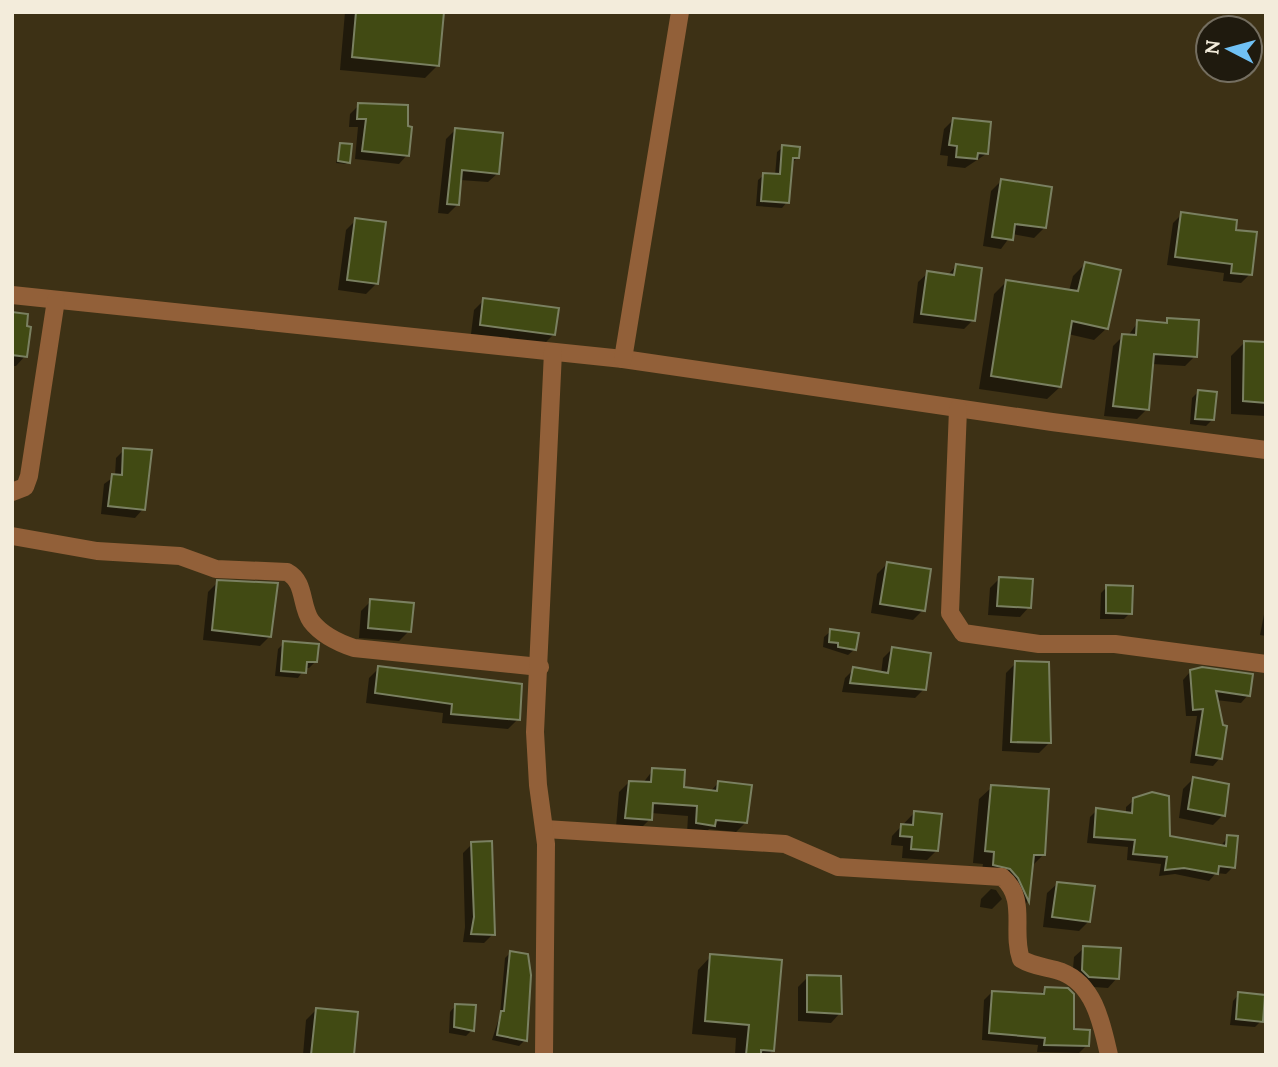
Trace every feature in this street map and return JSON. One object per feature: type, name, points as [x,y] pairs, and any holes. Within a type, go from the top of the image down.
[{"type":"street","points":[[623,359],[680,12]]},
{"type":"street","points":[[12,295],[623,359],[958,409],[1266,450]]},
{"type":"street","points":[[12,492],[25,487],[29,476],[56,300]]},
{"type":"street","points":[[544,1055],[545,829],[538,785],[536,732],[553,352]]},
{"type":"street","points":[[958,409],[950,613],[963,633],[1038,645],[1115,644],[1266,664]]},
{"type":"street","points":[[12,537],[97,551],[180,556],[216,569],[287,572],[297,578],[312,623],[343,644],[354,648],[447,659],[540,667]]},
{"type":"street","points":[[545,829],[785,844],[838,867],[1002,877],[1018,897],[1018,949],[1021,959],[1067,974],[1084,989],[1095,1006],[1109,1055]]},
{"type":"building","points":[[356,12],[444,12],[439,66],[352,57]]},
{"type":"building","points":[[358,103],[408,105],[408,126],[412,127],[409,156],[362,151],[366,119],[357,119]]},
{"type":"building","points":[[953,118],[991,122],[988,154],[978,153],[977,159],[956,157],[957,146],[949,145]]},
{"type":"building","points":[[455,128],[503,133],[499,174],[462,170],[459,205],[447,204]]},
{"type":"building","points":[[340,143],[352,144],[350,163],[338,161]]},
{"type":"building","points":[[782,145],[800,147],[799,158],[793,158],[789,203],[761,201],[763,173],[780,174]]},
{"type":"building","points":[[1001,179],[1052,187],[1046,228],[1015,224],[1013,240],[992,237]]},
{"type":"building","points":[[1181,212],[1237,220],[1236,230],[1257,232],[1252,275],[1231,273],[1232,264],[1175,257]]},
{"type":"building","points":[[355,218],[386,222],[378,284],[347,280]]},
{"type":"building","points":[[1085,262],[1121,270],[1108,329],[1072,321],[1061,387],[991,376],[1006,280],[1078,291]]},
{"type":"building","points":[[956,264],[982,268],[975,321],[921,314],[927,271],[954,275]]},
{"type":"building","points":[[483,298],[559,308],[555,335],[480,325]]},
{"type":"building","points":[[12,312],[28,314],[27,326],[31,327],[27,357],[12,355]]},
{"type":"building","points":[[1167,318],[1199,320],[1197,357],[1154,354],[1149,410],[1113,406],[1122,334],[1136,335],[1137,320],[1167,323]]},
{"type":"building","points":[[1244,341],[1266,342],[1266,403],[1243,401]]},
{"type":"building","points":[[1198,390],[1217,392],[1214,420],[1195,419]]},
{"type":"building","points":[[123,448],[152,450],[145,510],[108,506],[112,474],[122,475]]},
{"type":"building","points":[[887,562],[931,569],[925,611],[880,604]]},
{"type":"building","points":[[999,577],[1033,579],[1031,608],[997,606]]},
{"type":"building","points":[[217,580],[278,583],[271,637],[212,630]]},
{"type":"building","points":[[1106,585],[1133,586],[1132,614],[1106,613]]},
{"type":"building","points":[[370,599],[414,603],[411,632],[368,628]]},
{"type":"building","points":[[830,629],[859,633],[856,650],[838,647],[838,643],[829,642]]},
{"type":"building","points":[[283,641],[319,644],[317,662],[307,662],[306,673],[281,671]]},
{"type":"building","points":[[892,647],[931,653],[926,690],[850,683],[853,667],[888,673]]},
{"type":"building","points":[[1015,661],[1049,662],[1051,743],[1011,742]]},
{"type":"building","points":[[378,666],[522,684],[520,720],[451,714],[452,704],[375,693]]},
{"type":"building","points":[[1202,667],[1253,674],[1250,696],[1216,691],[1223,725],[1227,726],[1222,759],[1196,755],[1203,709],[1193,710],[1190,670]]},
{"type":"building","points":[[652,768],[685,770],[684,787],[717,791],[718,781],[752,785],[747,823],[716,820],[715,826],[696,823],[697,806],[653,803],[652,820],[625,818],[629,781],[651,782]]},
{"type":"building","points":[[1193,777],[1229,784],[1225,816],[1188,809]]},
{"type":"building","points":[[991,785],[1049,789],[1045,855],[1034,855],[1029,902],[1018,878],[1010,869],[993,865],[994,852],[985,851]]},
{"type":"building","points":[[1152,792],[1169,796],[1170,836],[1226,846],[1227,835],[1238,836],[1235,868],[1219,866],[1218,874],[1184,868],[1165,870],[1167,857],[1133,854],[1135,840],[1094,837],[1096,808],[1132,813],[1133,798]]},
{"type":"building","points":[[914,811],[942,814],[938,851],[911,849],[912,837],[900,836],[901,824],[913,825]]},
{"type":"building","points":[[492,841],[495,935],[471,934],[474,917],[471,842]]},
{"type":"building","points":[[1057,882],[1095,886],[1090,922],[1052,917]]},
{"type":"building","points":[[1083,946],[1121,948],[1119,979],[1089,977],[1082,970]]},
{"type":"building","points":[[510,951],[528,954],[531,975],[527,1041],[497,1035],[501,1011],[504,1011]]},
{"type":"building","points":[[710,954],[782,960],[774,1051],[761,1050],[761,1055],[746,1055],[749,1025],[705,1021]]},
{"type":"building","points":[[807,975],[841,976],[842,1014],[807,1012]]},
{"type":"building","points":[[1045,987],[1068,988],[1074,994],[1074,1029],[1090,1030],[1089,1046],[1044,1045],[1045,1038],[989,1033],[992,991],[1044,994]]},
{"type":"building","points":[[1238,992],[1265,995],[1263,1022],[1236,1019]]},
{"type":"building","points":[[455,1004],[476,1005],[474,1031],[454,1027]]},
{"type":"building","points":[[316,1008],[358,1012],[354,1055],[311,1055]]}]
